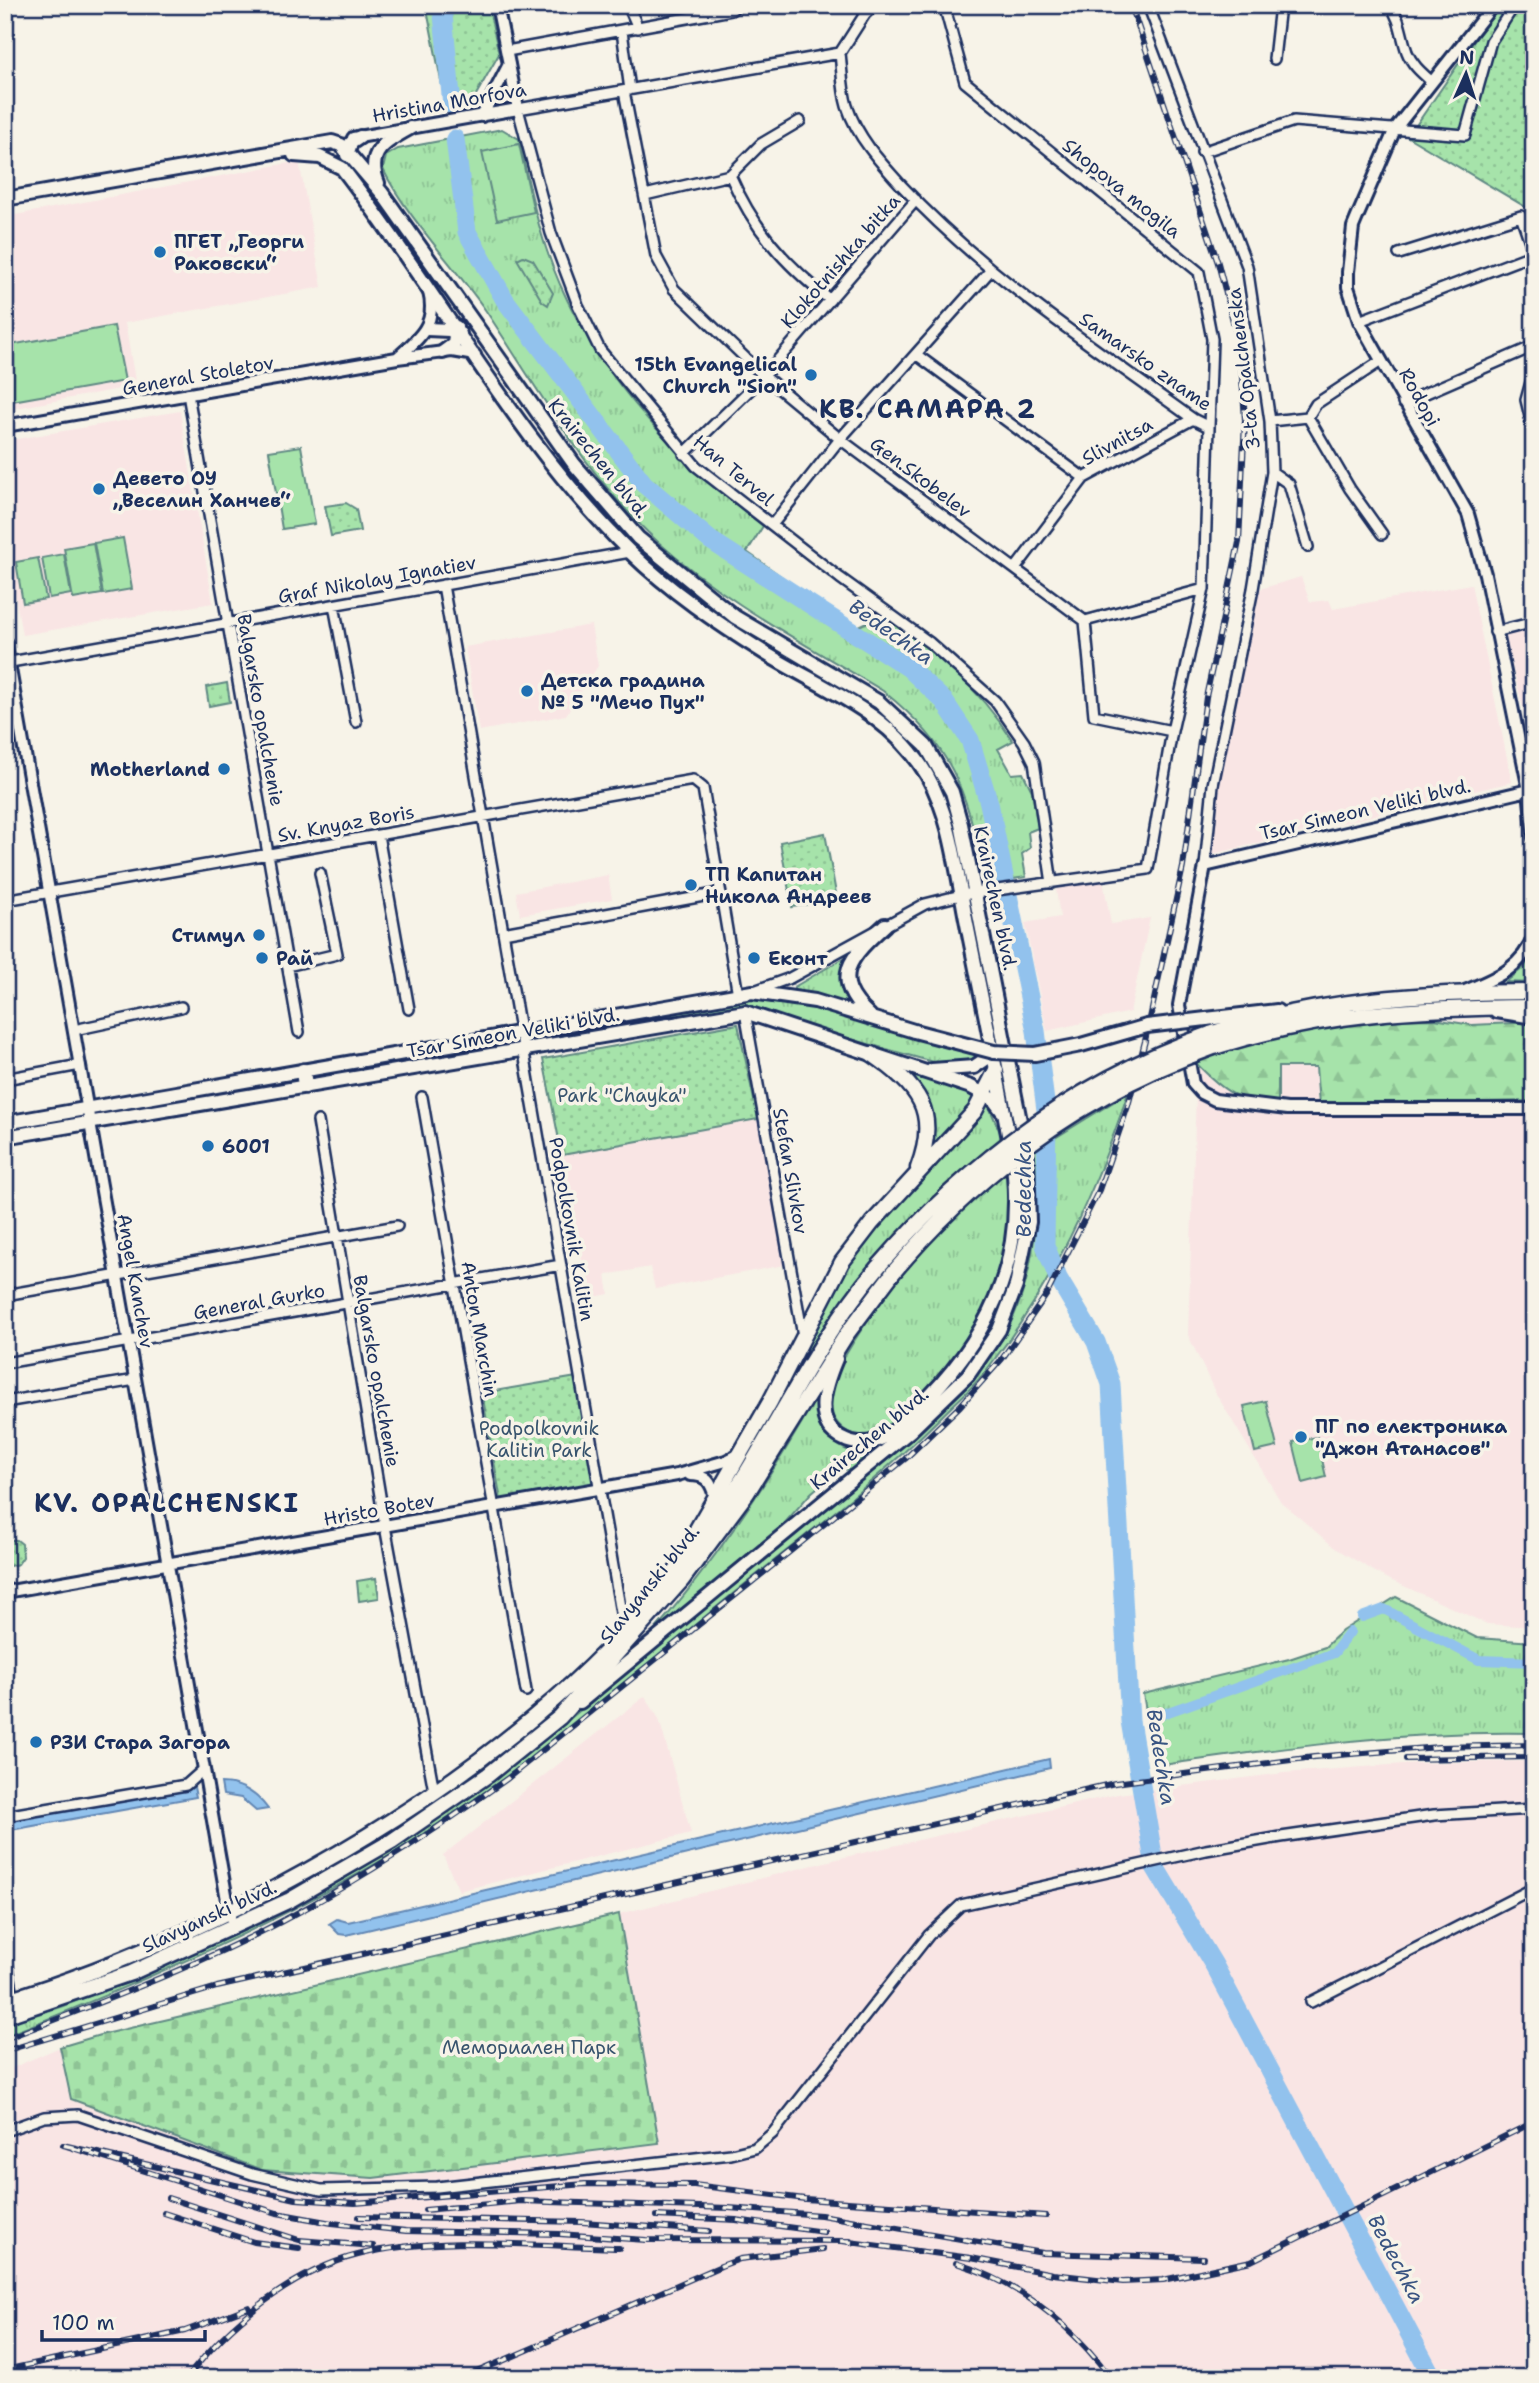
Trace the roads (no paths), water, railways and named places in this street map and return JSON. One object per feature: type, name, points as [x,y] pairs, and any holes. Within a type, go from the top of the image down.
[{"type":"main road","points":[[382,193],[373,168],[377,152],[383,144],[410,128]]},
{"type":"main road","points":[[346,173],[351,143],[360,137]]},
{"type":"main road","name":"Krairechen blvd.","points":[[332,142],[348,151],[382,193],[596,491],[655,554],[735,617],[879,702],[918,737],[952,792],[976,893],[1027,1156],[1029,1222],[1009,1306],[982,1356],[951,1393],[911,1430],[560,1717]]},
{"type":"main road","name":"Hristina Morfova","points":[[5,199],[332,142]]},
{"type":"main road","name":"Krairechen blvd.","points":[[255,155],[313,156],[334,162],[346,173],[551,463],[630,552],[696,607],[766,653],[867,711],[906,745],[926,773],[940,802],[995,1063],[1014,1170],[1014,1225],[1007,1264],[990,1315],[965,1358],[890,1434],[874,1441],[846,1441],[834,1434],[823,1410],[826,1383],[846,1335]]},
{"type":"main road","points":[[443,279],[458,332],[454,344],[443,352]]},
{"type":"main road","points":[[427,329],[458,332],[494,352]]},
{"type":"main road","points":[[873,1019],[853,998],[848,970],[854,954],[885,925]]},
{"type":"main road","points":[[1212,1041],[1306,1008],[1390,996],[1534,992]]},
{"type":"main road","name":"Tsar Simeon Veliki blvd.","points":[[5,1124],[742,994],[786,995],[994,1052],[1035,1054],[1081,1045],[1147,1026],[1306,1008]]},
{"type":"main road","points":[[1212,1041],[1345,1016],[1398,1010],[1534,1007]]},
{"type":"main road","name":"Tsar Simeon Veliki blvd.","points":[[5,1137],[745,1012],[986,1094]]},
{"type":"main road","points":[[668,1581],[740,1454],[842,1262],[916,1173],[975,1111],[986,1094],[1004,1037]]},
{"type":"main road","name":"Slavyanski blvd.","points":[[10,2007],[229,1911],[328,1859],[434,1791],[544,1709],[624,1630],[668,1581],[744,1477],[823,1339],[878,1267],[937,1202],[990,1155],[1033,1123],[1133,1065],[1212,1041]]},
{"type":"main road","name":"Slavyanski blvd.","points":[[10,2007],[131,1973],[290,1900],[392,1841],[488,1775],[560,1717],[682,1580],[747,1493],[846,1335],[892,1274],[954,1205],[1020,1150],[1079,1110],[1212,1041]]},
{"type":"main road","points":[[872,1054],[901,1074],[922,1100],[928,1133],[916,1173]]},
{"type":"main road","points":[[911,1068],[961,1070],[995,1063]]},
{"type":"main road","points":[[303,1071],[305,1086]]},
{"type":"main road","points":[[986,1094],[999,1105],[1005,1117]]},
{"type":"street","name":"Han Tervel","points":[[497,5],[518,109],[551,233],[578,305],[600,350],[684,454],[839,578],[930,643],[970,676],[1011,721],[1034,762],[1052,883]]},
{"type":"street","points":[[628,5],[638,28]]},
{"type":"street","points":[[507,51],[731,10],[737,5]]},
{"type":"street","points":[[840,53],[865,14],[874,5]]},
{"type":"street","name":"Shopova mogila","points":[[944,5],[965,82],[1199,272],[1212,339],[1209,427]]},
{"type":"street","name":"3-ta Opalchenska","points":[[1149,5],[1252,285],[1270,421],[1272,472],[1253,589],[1213,785],[1205,866]]},
{"type":"street","points":[[1274,58],[1280,5]]},
{"type":"street","points":[[1390,5],[1398,16],[1413,65],[1432,82]]},
{"type":"street","name":"Rodopi","points":[[1493,5],[1395,129],[1353,227],[1348,287],[1359,321],[1468,514],[1485,573],[1495,632],[1531,789],[1534,838]]},
{"type":"street","points":[[1202,152],[1294,121],[1465,135],[1491,41],[1512,5]]},
{"type":"street","name":"Gen.Skobelev","points":[[622,31],[627,90],[656,256],[674,289],[764,376],[840,439],[1085,621]]},
{"type":"street","name":"Hristina Morfova","points":[[332,142],[840,53]]},
{"type":"street","name":"Samarsko zname","points":[[840,53],[847,106],[854,121],[872,153],[916,200],[990,271],[1193,419],[1209,427],[1204,589],[1172,731],[1148,869]]},
{"type":"street","points":[[478,116],[509,64]]},
{"type":"street","points":[[645,195],[730,175],[761,144],[800,121]]},
{"type":"street","points":[[730,175],[746,213],[804,279],[830,300]]},
{"type":"street","name":"Klokotnishka bitka","points":[[684,454],[764,376],[916,200]]},
{"type":"street","points":[[1359,321],[1534,253],[1521,216],[1399,254]]},
{"type":"street","points":[[772,525],[840,439],[990,271]]},
{"type":"street","points":[[397,358],[427,329],[432,307],[428,289]]},
{"type":"street","points":[[1403,403],[1534,346]]},
{"type":"street","name":"General Stoletov","points":[[5,426],[397,358],[443,352],[462,352],[477,357]]},
{"type":"street","points":[[917,355],[1084,478]]},
{"type":"street","points":[[1308,417],[1316,404],[1381,361]]},
{"type":"street","points":[[1534,371],[1530,403],[1534,433]]},
{"type":"street","name":"Balgarsko opalchenie","points":[[188,394],[299,1032]]},
{"type":"street","points":[[1270,421],[1308,417]]},
{"type":"street","points":[[1308,417],[1350,489],[1382,534]]},
{"type":"street","name":"Slivnitsa","points":[[1015,569],[1084,478],[1193,419]]},
{"type":"street","points":[[1272,472],[1289,484],[1308,547]]},
{"type":"street","name":"Graf Nikolay Ignatiev","points":[[7,662],[630,552]]},
{"type":"street","name":"Podpolkovnik Kalitin","points":[[443,585],[624,1630]]},
{"type":"street","points":[[1172,731],[1094,715],[1085,621],[1204,589]]},
{"type":"street","points":[[334,605],[356,722]]},
{"type":"street","points":[[1495,632],[1534,622]]},
{"type":"street","name":"Angel Kanchev","points":[[5,641],[232,1928]]},
{"type":"street","name":"Sv. Knyaz Boris","points":[[5,900],[692,780],[702,788],[720,893]]},
{"type":"street","name":"Tsar Simeon Veliki blvd.","points":[[1205,866],[1531,789]]},
{"type":"street","points":[[378,835],[409,1009]]},
{"type":"street","points":[[1205,866],[1179,1005],[1188,1066],[1193,1084],[1201,1093],[1235,1104],[1287,1109],[1516,1110],[1534,1107]]},
{"type":"street","name":"Tsar Simeon Veliki blvd.","points":[[742,994],[790,978],[925,904],[961,895],[1148,869]]},
{"type":"street","points":[[287,966],[337,954],[320,873]]},
{"type":"street","points":[[503,933],[720,893],[742,994]]},
{"type":"street","points":[[1461,992],[1496,978],[1516,965],[1534,936]]},
{"type":"street","points":[[74,1030],[181,1007]]},
{"type":"street","points":[[1462,1008],[1534,1018]]},
{"type":"street","name":"Stefan Slivkov","points":[[745,1012],[803,1336]]},
{"type":"street","points":[[5,1079],[80,1065]]},
{"type":"street","name":"Anton Marchin","points":[[422,1097],[526,1690]]},
{"type":"street","name":"Balgarsko opalchenie","points":[[318,1121],[385,1526],[434,1791]]},
{"type":"street","points":[[5,1295],[397,1226]]},
{"type":"street","name":"General Gurko","points":[[5,1363],[561,1265]]},
{"type":"street","points":[[5,1402],[135,1380]]},
{"type":"street","name":"Hristo Botev","points":[[5,1592],[677,1475],[726,1461],[740,1454]]},
{"type":"street","name":"Hristo Botev","points":[[677,1475],[705,1477],[715,1497]]},
{"type":"street","points":[[5,1816],[186,1784],[204,1769]]},
{"type":"street","points":[[5,2130],[44,2117],[78,2115],[252,2175],[321,2190],[437,2187],[731,2154],[755,2148],[773,2133],[929,1935],[955,1909],[1003,1894],[1231,1845],[1388,1821],[1534,1809]]},
{"type":"street","points":[[1311,2003],[1534,1888]]},
{"type":"street","points":[[5,1950],[10,2007]]},
{"type":"water","points":[[1049,1759],[1050,1768],[346,1935],[339,1934],[329,1924],[337,1919],[348,1922]]},
{"type":"water","points":[[221,1783],[247,1790],[268,1809],[256,1811],[241,1798],[223,1795]]},
{"type":"water","points":[[194,1787],[196,1797],[5,1831],[5,1821]]},
{"type":"waterway","name":"Bedechka","points":[[442,5],[452,105]]},
{"type":"waterway","name":"Bedechka","points":[[455,139],[467,232],[505,300],[644,484],[710,540],[909,668],[944,701],[970,740],[989,803],[1036,1031],[1047,1118],[1045,1245],[1058,1278],[1096,1342],[1111,1384],[1130,1721],[1155,1867],[1214,1965],[1433,2378]]},
{"type":"waterway","points":[[1362,1617],[1384,1609],[1479,1660],[1534,1662]]},
{"type":"waterway","points":[[1154,1717],[1334,1653],[1350,1632]]},
{"type":"railway","points":[[5,2039],[160,1978],[285,1920],[383,1863],[508,1778],[905,1459],[960,1406],[1002,1359],[1047,1294],[1099,1190],[1128,1106],[1145,1041],[1183,867],[1206,697],[1239,542],[1245,420],[1240,348],[1218,263],[1131,5]]},
{"type":"railway","points":[[5,2051],[217,1987],[1115,1783],[1314,1757],[1439,1747],[1534,1745]]},
{"type":"railway","points":[[1406,1759],[1534,1757]]},
{"type":"railway","points":[[842,2241],[971,2258],[1053,2274],[1123,2282],[1163,2280],[1251,2261],[1534,2122]]},
{"type":"railway","points":[[850,2241],[646,2240],[559,2234],[406,2231],[332,2223],[277,2213],[63,2145],[296,2199],[355,2203],[585,2184],[694,2185],[805,2199],[1046,2216]]},
{"type":"railway","points":[[168,2198],[299,2240],[373,2246]]},
{"type":"railway","points":[[425,2210],[521,2201],[729,2208],[821,2215],[1043,2253],[1204,2258]]},
{"type":"railway","points":[[164,2213],[254,2242],[299,2248]]},
{"type":"railway","points":[[657,2216],[736,2220],[824,2232]]},
{"type":"railway","points":[[359,2217],[582,2222],[709,2231]]},
{"type":"railway","points":[[187,2378],[221,2339],[263,2303],[309,2274],[358,2255],[388,2249],[453,2243],[619,2248]]},
{"type":"railway","points":[[463,2378],[740,2259],[823,2249]]},
{"type":"railway","points":[[956,2263],[1002,2282],[1042,2308],[1079,2340],[1111,2378]]},
{"type":"railway","points":[[5,2370],[185,2331],[249,2307]]},
{"type":"place","name":"ПГЕТ „Георги Раковски“","points":[[160,252]]},
{"type":"place","name":"15th Evangelical Church \"Sion\"","points":[[811,375]]},
{"type":"place","name":"Девето ОУ „Веселин Ханчев“","points":[[99,489]]},
{"type":"place","name":"Детска градина № 5 \"Мечо Пух\"","points":[[527,691]]},
{"type":"place","name":"Motherland","points":[[224,769]]},
{"type":"place","name":"ТП Капитан Никола Андреев","points":[[691,885]]},
{"type":"place","name":"Стимул","points":[[259,935]]},
{"type":"place","name":"Рай","points":[[262,958]]},
{"type":"place","name":"Еконт","points":[[754,958]]},
{"type":"place","name":"6001","points":[[208,1146]]},
{"type":"place","name":"ПГ по електроника \"Джон Атанасов\"","points":[[1301,1437]]},
{"type":"place","name":"РЗИ Стара Загора","points":[[36,1742]]},
{"type":"district","name":"КВ. САМАРА 2","points":[[928,409]]},
{"type":"district","name":"KV. OPALCHENSKI","points":[[167,1503]]},
{"type":"park label","name":"Park \"Chayka\"","points":[[622,1095]]},
{"type":"park label","name":"Podpolkovnik Kalitin Park","points":[[539,1439]]},
{"type":"park label","name":"Мемориален Парк","points":[[529,2047]]}]
